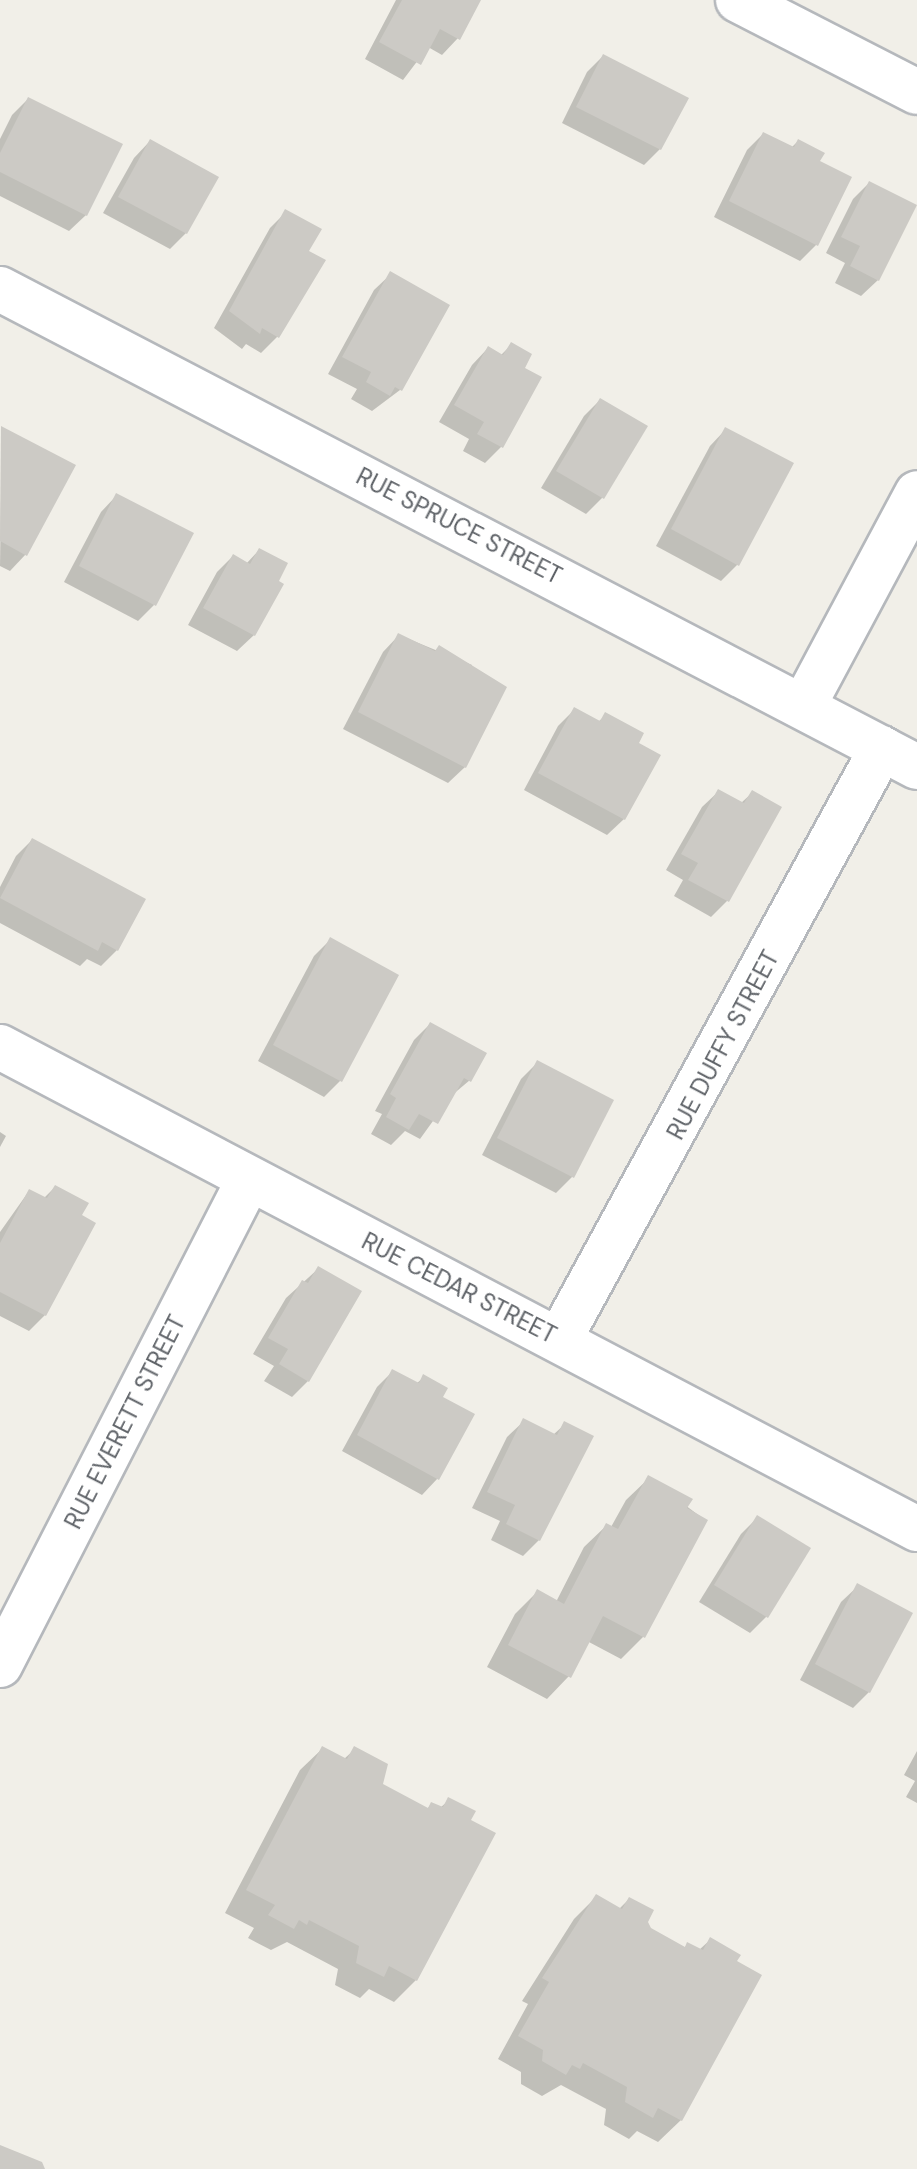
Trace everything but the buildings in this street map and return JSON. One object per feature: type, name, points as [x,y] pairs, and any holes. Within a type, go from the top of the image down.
[{"type":"street","points":[[738,0],[917,92]]},
{"type":"street","name":"RUE SPRUCE STREET","points":[[0,289],[900,757]]},
{"type":"street","points":[[804,705],[917,493]]},
{"type":"street","name":"RUE DUFFY STREET","points":[[559,1340],[900,757]]},
{"type":"street","name":"RUE CEDAR STREET","points":[[0,1047],[917,1529]]},
{"type":"street","name":"RUE EVERETT STREET","points":[[0,1665],[249,1179]]}]
